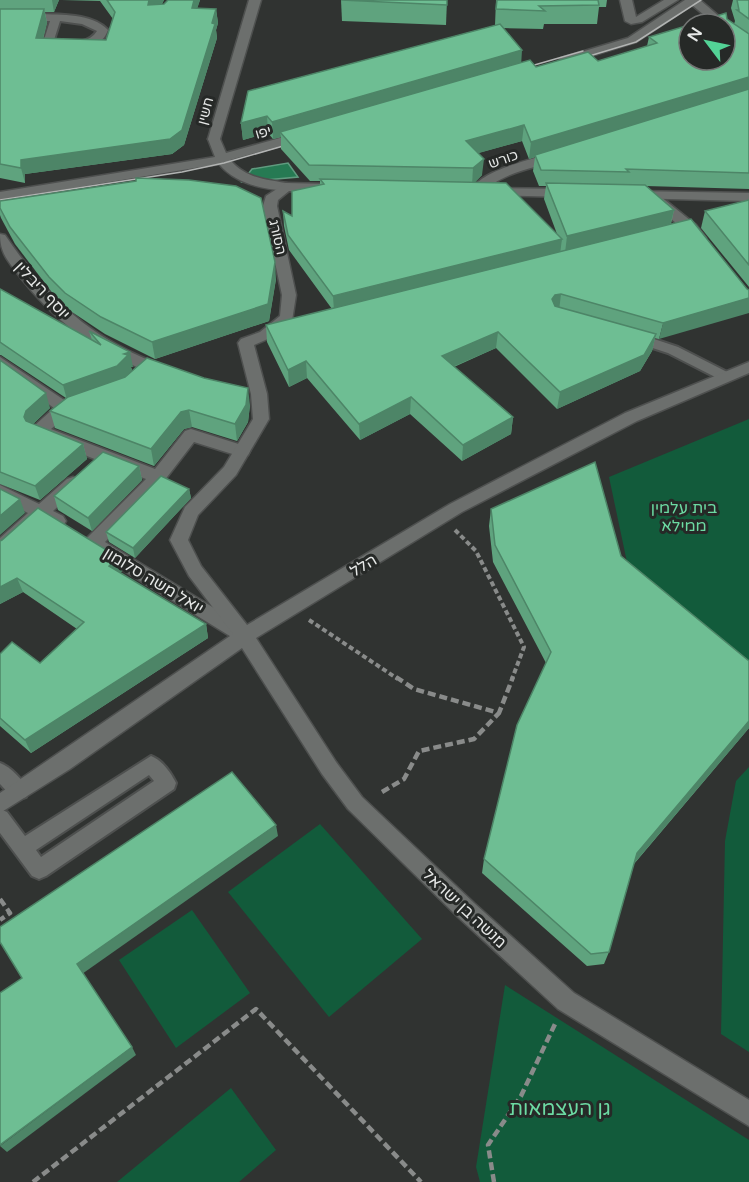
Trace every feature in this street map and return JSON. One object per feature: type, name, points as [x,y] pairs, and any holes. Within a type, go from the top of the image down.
[{"type":"street","name":"חשין","points":[[255,0],[214,139],[222,159],[233,172],[242,178],[270,186],[343,188]]},
{"type":"street","points":[[626,0],[631,21],[638,20],[672,0]]},
{"type":"street","points":[[551,63],[632,40],[693,0],[707,12]]},
{"type":"street","name":"יפו","points":[[0,196],[143,175],[222,159],[323,130]]},
{"type":"street","name":"כורש","points":[[570,153],[492,177],[473,191],[582,194]]},
{"type":"street","name":"הסורג","points":[[265,335],[287,318],[289,295],[270,206],[271,199],[276,193],[286,187]]},
{"type":"street","points":[[616,194],[749,197]]},
{"type":"street","points":[[650,195],[691,228],[706,246]]},
{"type":"street","points":[[668,234],[691,228]]},
{"type":"street","name":"יוסף ריבלין","points":[[0,238],[14,259],[62,314],[144,370],[181,378]]},
{"type":"street","points":[[245,636],[195,571],[179,540],[191,512],[230,471],[261,419],[259,393],[246,343],[265,335],[300,326]]},
{"type":"street","points":[[0,362],[65,408]]},
{"type":"street","name":"הלל","points":[[0,804],[245,636],[442,517],[631,417],[749,367]]},
{"type":"street","points":[[241,394],[250,396],[259,393]]},
{"type":"street","points":[[87,402],[65,408],[39,431],[158,477]]},
{"type":"street","points":[[93,543],[158,477],[191,435],[242,451]]},
{"type":"street","points":[[0,548],[104,456]]},
{"type":"street","name":"יואל משה סלומון","points":[[0,491],[41,511],[245,636]]},
{"type":"street","name":"מנשה בן ישראל","points":[[245,636],[329,768],[355,803],[466,910],[566,1001],[749,1114]]},
{"type":"lane","points":[[0,18],[80,20],[98,25],[103,30]]},
{"type":"lane","points":[[56,19],[47,46],[70,46],[94,41],[102,35],[103,30]]},
{"type":"lane","points":[[103,30],[118,26]]},
{"type":"lane","points":[[618,333],[673,350],[726,376]]},
{"type":"lane","points":[[0,818],[39,870],[167,783],[151,764],[23,848]]},
{"type":"lane","points":[[0,771],[19,792]]},
{"type":"path","points":[[382,792],[404,779],[419,751],[474,739],[499,713],[524,647],[476,551],[442,517]]},
{"type":"path","points":[[291,608],[414,689],[499,713]]},
{"type":"path","points":[[0,899],[10,913],[0,920]]},
{"type":"path","points":[[494,1182],[488,1145],[521,1096],[566,1001]]},
{"type":"path","points":[[33,1182],[256,1009],[422,1182]]},
{"type":"green space","name":"בית עלמין ממילא","points":[[749,419],[749,672],[628,567],[609,477]]},
{"type":"green space","points":[[749,767],[749,1052],[721,1034],[725,841],[736,781]]},
{"type":"green space","points":[[320,824],[422,939],[329,1017],[228,892]]},
{"type":"green space","points":[[192,910],[250,993],[176,1048],[119,960]]},
{"type":"green space","name":"גן העצמאות","points":[[505,985],[749,1140],[749,1182],[480,1182],[476,1167]]},
{"type":"green space","points":[[231,1088],[276,1150],[239,1182],[117,1182]]},
{"type":"shaded area","points":[[288,163],[298,177],[242,182],[252,169]]},
{"type":"building","points":[[107,0],[149,0],[148,5],[164,4],[168,0],[194,0],[192,8],[216,9],[212,23],[215,24],[182,130],[170,139],[21,160],[21,168],[0,164],[0,9],[44,9],[36,38],[106,40],[115,12]]},
{"type":"building","points":[[341,0],[447,0],[447,5]]},
{"type":"building","points":[[497,0],[598,0],[599,5],[539,6],[545,11],[496,9]]},
{"type":"building","points":[[737,0],[749,0],[749,19],[737,10],[739,10]]},
{"type":"building","points":[[500,24],[522,50],[272,122],[267,116],[241,123],[248,91]]},
{"type":"building","points":[[737,26],[749,34],[749,77],[531,142],[524,125],[466,141],[484,159],[473,168],[309,165],[280,132],[530,60],[536,67],[588,52],[598,61],[657,43],[649,37],[677,29],[677,72],[737,72]]},
{"type":"building","points":[[749,89],[749,173],[626,169],[629,172],[541,170],[535,155]]},
{"type":"building","points":[[136,178],[189,180],[236,186],[261,198],[275,262],[268,304],[152,342],[101,317],[65,293],[49,277],[10,227],[0,208],[0,201],[136,181]]},
{"type":"building","points":[[320,179],[506,183],[562,239],[333,296],[288,235],[283,211],[292,216],[292,191],[324,184]]},
{"type":"building","points":[[546,183],[645,185],[674,210],[567,236]]},
{"type":"building","points":[[749,200],[749,265],[705,211]]},
{"type":"building","points":[[691,219],[749,290],[749,298],[663,323],[561,294],[555,295],[552,299],[555,306],[656,334],[644,355],[560,392],[498,332],[442,356],[513,417],[463,445],[411,397],[359,424],[306,361],[288,370],[266,325]]},
{"type":"building","points":[[0,289],[101,345],[89,331],[130,352],[124,354],[128,355],[117,366],[63,385],[0,342]]},
{"type":"building","points":[[147,358],[204,378],[248,388],[246,405],[235,424],[189,410],[181,412],[151,449],[50,411],[68,397],[125,377]]},
{"type":"building","points":[[0,360],[46,393],[26,411],[24,417],[26,421],[83,444],[35,486],[0,472]]},
{"type":"building","points":[[103,452],[139,466],[88,518],[54,496]]},
{"type":"building","points":[[595,462],[621,556],[749,661],[749,721],[637,853],[609,952],[591,954],[484,859],[517,725],[551,652],[495,545],[491,509]]},
{"type":"building","points":[[161,476],[189,489],[133,548],[106,532]]},
{"type":"building","points":[[0,489],[20,499],[0,516]]},
{"type":"building","points":[[38,508],[118,557],[109,566],[206,624],[25,740],[0,718],[0,654],[12,642],[40,663],[84,622],[17,578],[0,587],[0,541]]},
{"type":"building","points":[[232,772],[276,825],[77,964],[132,1047],[0,1145],[0,993],[22,978],[0,942],[0,927]]},
{"type":"tram line","points":[[576,60],[636,42],[701,0]]},
{"type":"tram line","points":[[517,70],[583,51]]},
{"type":"tram line","points":[[0,200],[182,172],[224,163],[297,142]]}]
